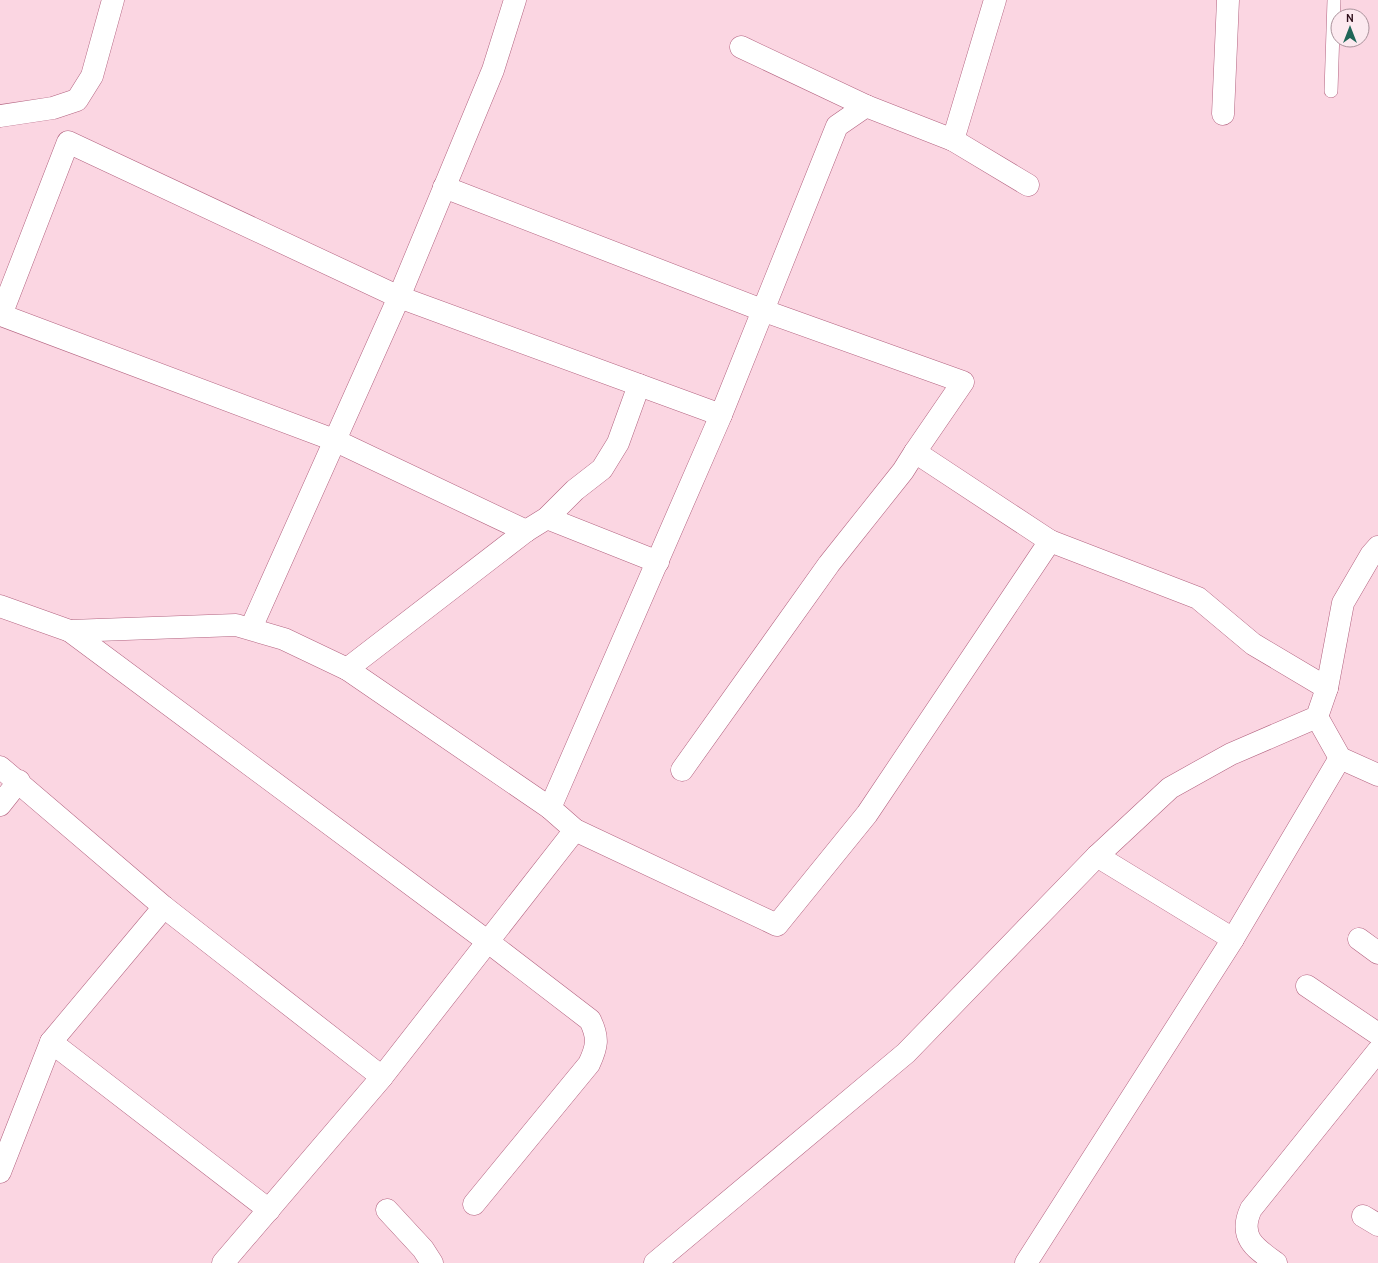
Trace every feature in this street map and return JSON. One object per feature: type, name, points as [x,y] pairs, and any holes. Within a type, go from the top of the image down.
[{"type":"street","points":[[0,116],[53,108],[77,100],[92,76],[113,0]]},
{"type":"street","points":[[251,628],[399,297],[493,70],[515,0]]},
{"type":"street","points":[[953,140],[995,0]]},
{"type":"street","points":[[1223,114],[1228,0]]},
{"type":"street","points":[[741,47],[866,106],[953,140],[1028,185]]},
{"type":"street","points":[[550,808],[721,415],[837,126],[866,106]]},
{"type":"street","points":[[526,531],[334,440],[0,316],[68,142],[399,297],[721,415]]},
{"type":"street","points":[[444,187],[762,310],[963,382],[903,471],[829,564],[682,770]]},
{"type":"street","points":[[347,669],[526,531],[547,518],[575,490],[602,469],[618,443],[640,385]]},
{"type":"street","points":[[915,452],[1050,541],[1198,598],[1253,644],[1327,688]]},
{"type":"street","points":[[547,518],[658,562]]},
{"type":"street","points":[[70,631],[236,625],[251,628],[284,639],[347,669],[550,808],[575,830],[777,925],[868,814],[1050,541]]},
{"type":"street","points":[[655,1263],[906,1053],[1097,856],[1170,788],[1231,754],[1317,717],[1327,688],[1343,603],[1371,554],[1378,547]]},
{"type":"street","points":[[0,606],[70,631],[487,941],[590,1020],[596,1032],[596,1049],[589,1064],[474,1204]]},
{"type":"street","points":[[1317,717],[1340,758],[1378,775]]},
{"type":"street","points":[[1026,1263],[1232,939],[1340,758]]},
{"type":"street","points":[[0,767],[19,781],[164,907],[382,1077]]},
{"type":"street","points":[[0,805],[19,781]]},
{"type":"street","points":[[223,1263],[382,1077],[575,830]]},
{"type":"street","points":[[1097,856],[1232,939]]},
{"type":"street","points":[[0,1172],[51,1042],[164,907]]},
{"type":"street","points":[[1359,940],[1378,953]]},
{"type":"street","points":[[1307,986],[1378,1034]]},
{"type":"street","points":[[51,1042],[269,1210]]},
{"type":"street","points":[[1276,1263],[1253,1246],[1245,1230],[1247,1218],[1251,1209],[1378,1051]]},
{"type":"street","points":[[387,1210],[423,1249],[432,1263]]},
{"type":"lane","points":[[1331,91],[1334,0]]}]
